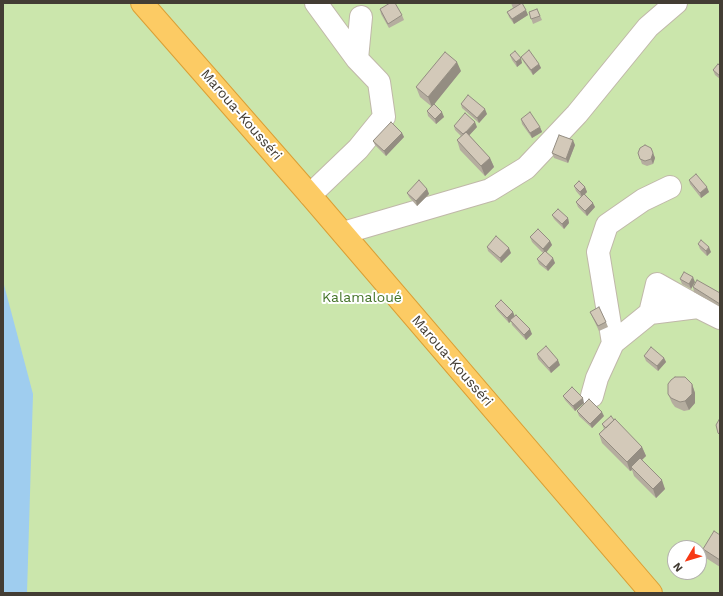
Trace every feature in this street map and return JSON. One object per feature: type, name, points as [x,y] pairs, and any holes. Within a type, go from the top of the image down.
[{"type":"highway","name":"Maroua-Kousséri","points":[[142,3],[343,233],[651,593]]},
{"type":"street","points":[[310,195],[358,149],[384,117],[379,82],[357,59],[316,3]]},
{"type":"street","points":[[343,233],[490,190],[526,168],[578,114],[648,27],[676,3]]},
{"type":"street","points":[[357,59],[361,17]]},
{"type":"street","points":[[613,343],[598,252],[607,225],[643,200],[670,187]]},
{"type":"street","points":[[592,396],[597,378],[613,343],[650,313],[657,284],[720,318]]},
{"type":"green space","name":"Kalamaloué","points":[[3,3],[720,3],[720,593],[3,593]]},
{"type":"water","points":[[3,281],[33,394],[27,593],[3,593]]},
{"type":"building","points":[[390,3],[395,3],[402,15],[388,24],[380,9]]},
{"type":"building","points":[[522,3],[526,10],[512,19],[507,12]]},
{"type":"building","points":[[537,9],[540,16],[531,19],[529,12]]},
{"type":"building","points":[[529,50],[539,64],[531,70],[521,57]]},
{"type":"building","points":[[515,51],[521,58],[516,62],[510,55]]},
{"type":"building","points":[[445,52],[457,62],[428,97],[416,87]]},
{"type":"building","points":[[718,64],[720,66],[720,76],[713,70]]},
{"type":"building","points":[[468,95],[485,109],[477,118],[461,104]]},
{"type":"building","points":[[434,104],[442,112],[435,119],[427,111]]},
{"type":"building","points":[[530,112],[540,127],[530,133],[521,119]]},
{"type":"building","points":[[465,113],[475,122],[463,134],[454,126]]},
{"type":"building","points":[[391,122],[402,133],[384,151],[373,141]]},
{"type":"building","points":[[466,132],[490,158],[481,166],[457,140]]},
{"type":"building","points":[[559,135],[573,140],[566,159],[552,153]]},
{"type":"building","points":[[645,145],[651,148],[653,153],[651,159],[645,161],[640,159],[638,153],[640,148]]},
{"type":"building","points":[[696,174],[707,187],[700,193],[689,180]]},
{"type":"building","points":[[419,180],[427,189],[416,201],[407,193]]},
{"type":"building","points":[[579,181],[585,187],[580,192],[574,186]]},
{"type":"building","points":[[584,194],[593,203],[585,211],[576,202]]},
{"type":"building","points":[[558,209],[568,218],[562,224],[552,215]]},
{"type":"building","points":[[538,229],[550,241],[543,249],[530,237]]},
{"type":"building","points":[[496,236],[509,248],[500,258],[487,247]]},
{"type":"building","points":[[701,240],[709,247],[706,251],[698,244]]},
{"type":"building","points":[[545,251],[553,258],[546,267],[537,259]]},
{"type":"building","points":[[684,272],[693,277],[689,284],[680,279]]},
{"type":"building","points":[[697,280],[720,293],[720,304],[693,287]]},
{"type":"building","points":[[501,300],[513,312],[507,318],[495,306]]},
{"type":"building","points":[[599,307],[606,322],[598,326],[590,312]]},
{"type":"building","points":[[516,315],[530,329],[524,335],[510,320]]},
{"type":"building","points":[[546,346],[558,360],[549,368],[537,354]]},
{"type":"building","points":[[651,347],[664,358],[657,366],[644,356]]},
{"type":"building","points":[[675,377],[685,377],[692,384],[692,394],[685,401],[680,402],[671,398],[668,394],[668,384]]},
{"type":"building","points":[[572,387],[583,398],[573,406],[563,396]]},
{"type":"building","points":[[589,399],[602,412],[590,424],[577,411]]},
{"type":"building","points":[[611,416],[614,420],[606,428],[602,424]]},
{"type":"building","points":[[720,418],[720,435],[716,425]]},
{"type":"building","points":[[615,419],[642,447],[627,462],[599,434]]},
{"type":"building","points":[[640,458],[662,480],[653,489],[631,467]]},
{"type":"building","points":[[714,531],[720,535],[720,560],[707,552],[707,542]]}]
